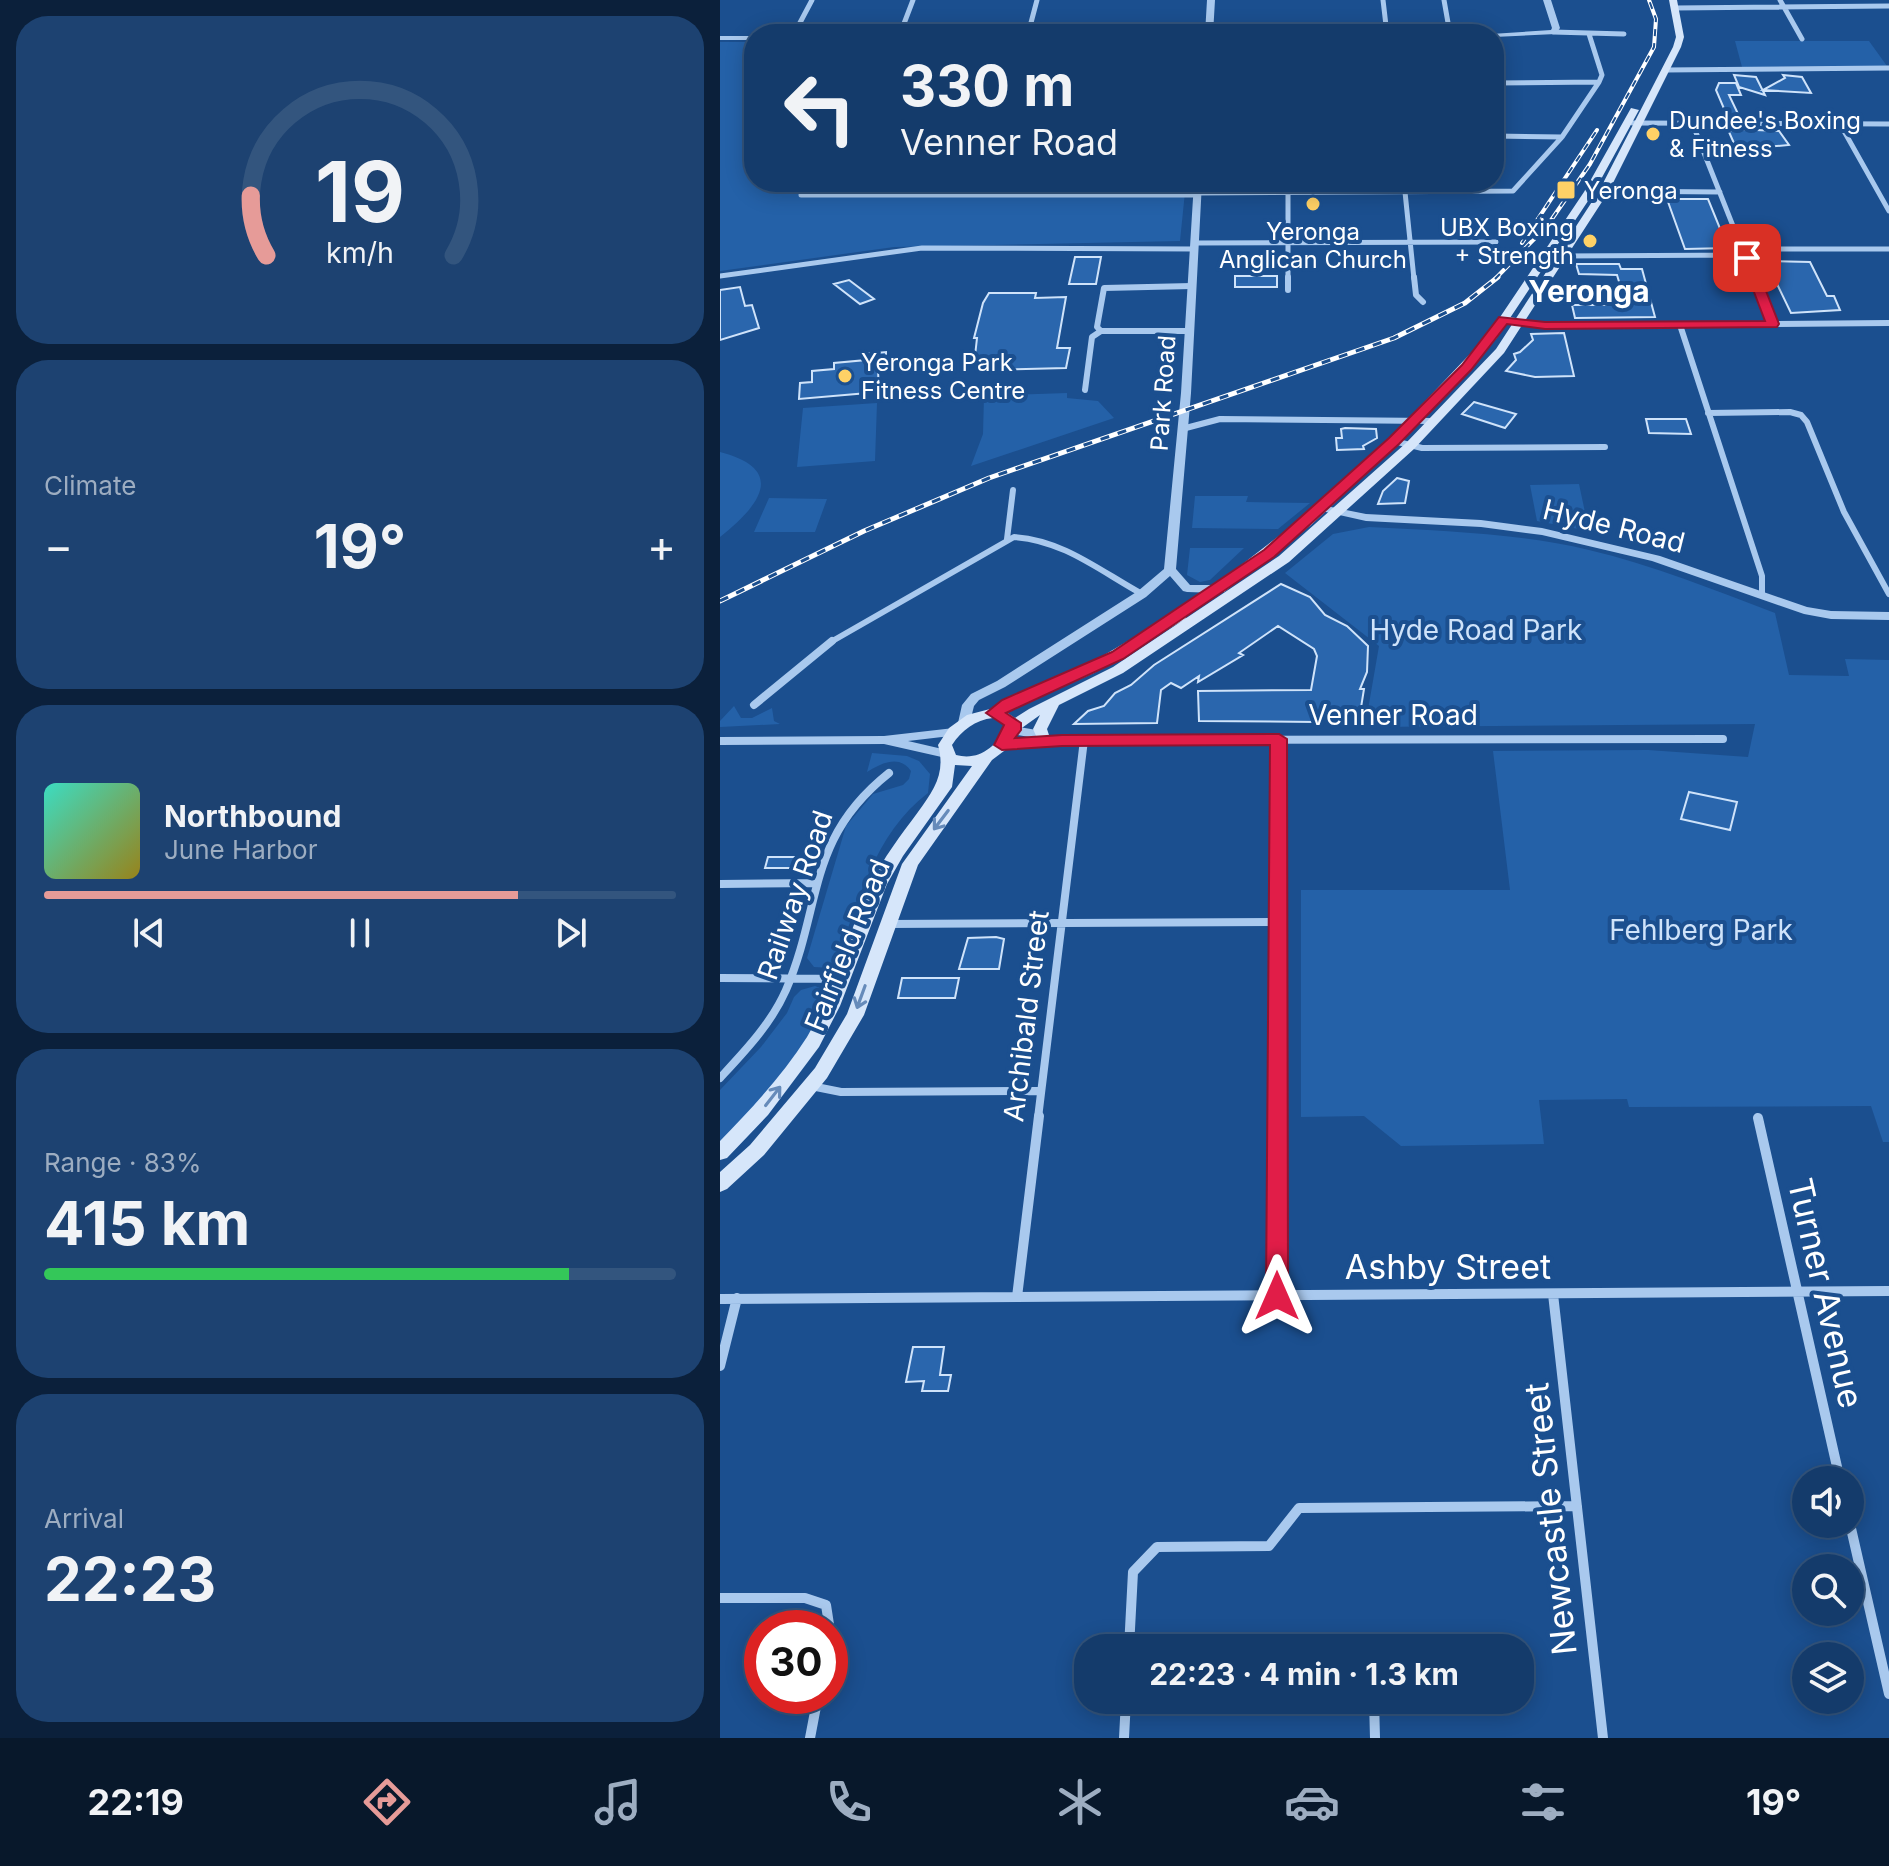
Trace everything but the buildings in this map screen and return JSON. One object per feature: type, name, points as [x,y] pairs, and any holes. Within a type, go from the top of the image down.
[{"type":"main road","points":[[990,713],[1008,718],[1013,729],[1053,703],[1096,683],[1284,559],[1410,446],[1481,373],[1500,351],[1604,191],[1669,42],[1664,0]]},
{"type":"main road","points":[[959,727],[1118,656],[1269,553],[1394,441],[1466,367],[1504,319],[1589,192],[1665,70],[1680,37],[1674,4]]},
{"type":"main road","points":[[1042,735],[1040,729],[1053,703]]},
{"type":"main road","name":"Fairfield Road","points":[[720,1153],[762,1110],[822,1026],[879,884],[896,853],[944,787],[948,756],[945,745],[959,727]]},
{"type":"main road","name":"Fairfield Road","points":[[720,1184],[757,1150],[811,1086],[855,1015],[918,850],[987,757],[1002,745],[1013,729]]},
{"type":"main road","points":[[948,756],[964,763],[987,757]]},
{"type":"street","points":[[799,24],[812,0]]},
{"type":"street","points":[[904,24],[913,0]]},
{"type":"street","points":[[1031,24],[1037,0]]},
{"type":"street","points":[[1210,24],[1211,0]]},
{"type":"street","points":[[1383,0],[1386,24]]},
{"type":"street","points":[[1444,0],[1448,24]]},
{"type":"street","points":[[1547,0],[1556,28],[1553,32]]},
{"type":"street","points":[[1780,0],[1802,39]]},
{"type":"street","points":[[1674,4],[1889,6]]},
{"type":"street","points":[[1504,34],[1624,34]]},
{"type":"street","points":[[1288,290],[1288,192],[1507,192],[1517,188],[1562,137],[1599,82],[1602,75],[1589,34]]},
{"type":"street","points":[[720,38],[744,38]]},
{"type":"street","points":[[1665,70],[1889,68]]},
{"type":"street","points":[[1504,83],[1599,82]]},
{"type":"street","points":[[1633,123],[1889,124]]},
{"type":"street","points":[[1840,124],[1889,211]]},
{"type":"street","points":[[1693,125],[1772,324]]},
{"type":"street","points":[[1504,136],[1562,137]]},
{"type":"street","points":[[1604,191],[1720,192]]},
{"type":"street","points":[[801,195],[1039,192]]},
{"type":"street","name":"Park Road","points":[[1170,570],[1198,192]]},
{"type":"street","points":[[1405,192],[1416,295],[1423,302]]},
{"type":"street","points":[[720,276],[863,256],[956,250],[1496,242]]},
{"type":"street","points":[[1561,256],[1886,249],[1889,258]]},
{"type":"street","points":[[1101,331],[1097,327],[1104,288],[1192,286]]},
{"type":"street","points":[[1504,319],[1545,326],[1889,323]]},
{"type":"street","points":[[1680,325],[1762,576],[1762,594]]},
{"type":"street","points":[[1085,390],[1092,337],[1101,331],[1189,331]]},
{"type":"street","points":[[1708,413],[1790,412],[1801,415],[1807,422],[1844,512],[1889,594]]},
{"type":"street","points":[[1182,429],[1220,419],[1432,421]]},
{"type":"street","points":[[1394,441],[1410,446],[1605,447]]},
{"type":"street","points":[[1007,539],[1013,490]]},
{"type":"street","name":"Hyde Road","points":[[1321,508],[1337,513],[1472,522],[1571,537],[1626,548],[1816,614],[1889,616]]},
{"type":"street","points":[[754,705],[822,647],[1007,539],[1033,536],[1051,543],[1142,594]]},
{"type":"street","points":[[720,741],[884,740],[959,727],[971,701],[1142,594],[1170,570],[1187,588],[1219,589]]},
{"type":"street","points":[[990,713],[989,698],[1001,684]]},
{"type":"street","name":"Venner Road","points":[[1013,729],[1062,740]]},
{"type":"street","points":[[1277,1296],[1279,739]]},
{"type":"street","name":"Venner Road","points":[[1002,745],[1062,740],[1723,739]]},
{"type":"street","points":[[884,740],[948,756]]},
{"type":"street","name":"Archibald Street","points":[[1017,1297],[1084,740]]},
{"type":"street","name":"Railway Road","points":[[720,1078],[767,1024],[791,978],[817,883],[843,814],[863,791],[889,773]]},
{"type":"street","points":[[720,884],[817,883]]},
{"type":"street","points":[[888,924],[1278,922]]},
{"type":"street","points":[[720,978],[842,979]]},
{"type":"street","points":[[811,1086],[841,1092],[1041,1091]]},
{"type":"street","name":"Turner Avenue","points":[[1758,1118],[1837,1466]]},
{"type":"street","name":"Ashby Street","points":[[720,1299],[1889,1291]]},
{"type":"street","name":"Newcastle Street","points":[[1553,1294],[1603,1738]]},
{"type":"street","points":[[720,1366],[737,1298]]},
{"type":"street","points":[[1130,1634],[1133,1572],[1157,1547],[1269,1546],[1299,1508],[1577,1506]]},
{"type":"street","points":[[1853,1538],[1889,1694]]},
{"type":"street","points":[[720,1598],[805,1598],[826,1605],[827,1610]]},
{"type":"street","points":[[810,1738],[815,1714]]},
{"type":"street","points":[[1124,1738],[1125,1714]]},
{"type":"street","points":[[1374,1714],[1375,1738]]},
{"type":"green space","points":[[1735,41],[1869,41],[1887,66],[1742,67]]},
{"type":"green space","points":[[720,42],[744,42],[744,192],[1185,192],[1180,241],[894,247],[720,271]]},
{"type":"green space","points":[[1067,393],[1067,398],[1098,401],[1114,418],[971,466],[983,434],[984,396]]},
{"type":"green space","points":[[877,403],[875,461],[797,467],[803,408]]},
{"type":"green space","points":[[720,452],[754,469],[760,479],[760,490],[746,514],[720,537]]},
{"type":"green space","points":[[1579,484],[1589,531],[1537,521],[1530,485]]},
{"type":"green space","points":[[1195,496],[1248,496],[1246,502],[1310,503],[1278,529],[1192,528]]},
{"type":"green space","points":[[769,498],[827,499],[815,532],[754,532]]},
{"type":"green space","name":"Fehlberg Park","points":[[1369,527],[1480,534],[1562,544],[1683,578],[1775,613],[1789,675],[1849,676],[1845,659],[1889,660],[1889,1142],[1883,1142],[1871,1106],[1629,1107],[1627,1099],[1539,1100],[1544,1144],[1401,1146],[1364,1116],[1301,1117],[1301,890],[1510,890],[1493,751],[1648,750],[1748,757],[1755,724],[1365,727],[1379,646],[1285,573],[1333,534]]},
{"type":"green space","points":[[1190,548],[1244,548],[1210,580],[1200,582],[1187,575]]},
{"type":"green space","points":[[734,706],[741,718],[752,718],[772,708],[774,721],[780,724],[720,727],[720,721]]},
{"type":"green space","points":[[872,753],[907,756],[919,761],[930,774],[928,793],[909,810],[881,849],[870,870],[836,963],[832,968],[814,967],[807,958],[846,826],[873,794],[903,785],[909,779],[911,771],[896,761],[867,772]]},
{"type":"green space","points":[[815,986],[825,990],[823,1006],[814,1025],[784,1070],[720,1145],[720,1090],[761,1047],[787,1013],[794,997],[801,990]]},
{"type":"railway","points":[[1495,279],[1547,226],[1590,164],[1654,47],[1656,19],[1649,0]]},
{"type":"railway","points":[[1522,243],[1597,130]]},
{"type":"railway","points":[[720,601],[864,531],[989,478],[1394,338],[1465,303],[1498,277]]},
{"type":"place","name":"Dundee's Boxing & Fitness","points":[[1653,134]]},
{"type":"place","name":"Yeronga","points":[[1566,190]]},
{"type":"place","name":"Yeronga Anglican Church","points":[[1313,204]]},
{"type":"place","name":"UBX Boxing + Strength","points":[[1590,241]]},
{"type":"place","name":"Yeronga Park Fitness Centre","points":[[845,376]]},
{"type":"district","name":"Yeronga","points":[[1589,291]]},
{"type":"route","points":[[1277,1296],[1279,739],[1062,740],[1002,745],[1013,727],[1008,718],[994,713],[1118,656],[1269,553],[1394,441],[1466,367],[1504,319],[1545,326],[1772,324],[1747,258]]},
{"type":"park label","name":"Hyde Road Park","points":[[1476,630]]}]
